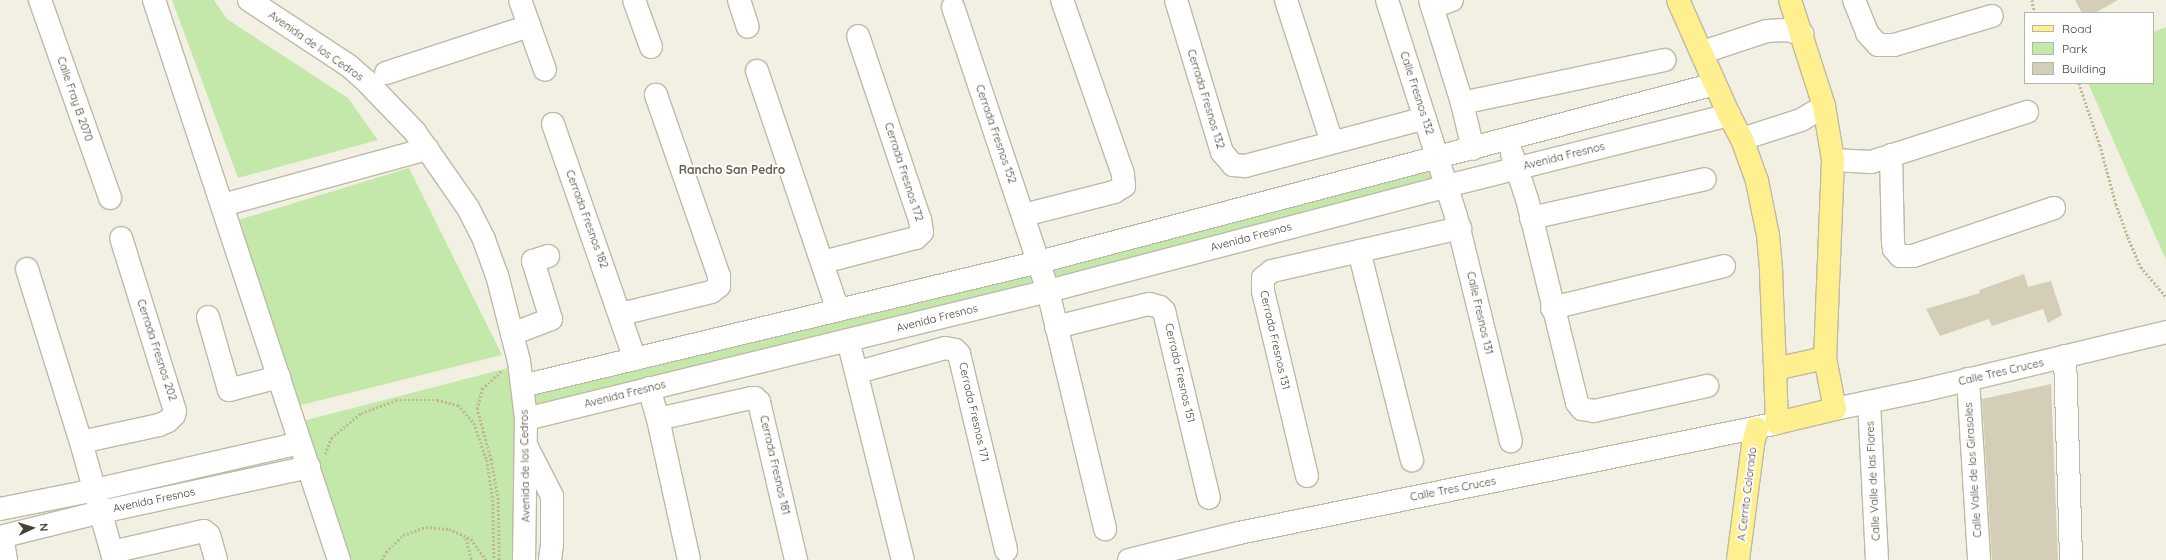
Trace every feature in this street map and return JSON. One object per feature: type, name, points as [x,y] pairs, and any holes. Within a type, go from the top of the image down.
[{"type":"main road","name":"A Cerrito Colorado","points":[[1678,0],[1729,115],[1742,139],[1757,181],[1768,236],[1774,321],[1775,369],[1767,426],[1753,444],[1738,560]]},
{"type":"main road","points":[[1767,426],[1835,410],[1825,358],[1833,160],[1824,106],[1790,0]]},
{"type":"main road","points":[[1775,369],[1825,358]]},
{"type":"street","name":"Calle Fray B 2070","points":[[40,0],[110,198]]},
{"type":"street","points":[[154,0],[223,205],[300,443],[318,464],[339,560]]},
{"type":"street","name":"Avenida de los Cedros","points":[[248,0],[360,76],[415,132],[468,208],[484,240],[497,275],[519,361],[526,419],[524,560]]},
{"type":"street","points":[[520,0],[545,70]]},
{"type":"street","points":[[634,0],[651,47]]},
{"type":"street","points":[[739,0],[748,27]]},
{"type":"street","points":[[1024,215],[1114,192],[1124,186],[1123,174],[1062,0]]},
{"type":"street","name":"Cerrada Fresnos 132","points":[[1176,0],[1222,152],[1230,162],[1238,167],[1425,118]]},
{"type":"street","points":[[1286,0],[1332,142]]},
{"type":"street","name":"Calle Fresnos 132","points":[[1387,0],[1447,186]]},
{"type":"street","points":[[1854,0],[1867,33],[1878,45],[1894,45],[1992,16]]},
{"type":"street","points":[[1438,2],[1473,149]]},
{"type":"street","name":"Cerrada Fresnos 152","points":[[953,7],[1039,262]]},
{"type":"street","points":[[386,73],[529,26]]},
{"type":"street","points":[[1702,52],[1767,31],[1787,30],[1802,34]]},
{"type":"street","name":"Cerrada Fresnos 172","points":[[823,262],[916,238],[922,232],[920,220],[858,36]]},
{"type":"street","points":[[1462,103],[1664,60]]},
{"type":"street","points":[[757,71],[823,262],[838,310]]},
{"type":"street","points":[[522,386],[1039,262],[1473,149],[1715,84]]},
{"type":"street","points":[[621,314],[711,292],[719,286],[718,276],[656,95]]},
{"type":"street","points":[[1742,139],[1801,120],[1824,106]]},
{"type":"street","points":[[1833,160],[1871,162],[2027,112]]},
{"type":"street","name":"Avenida Fresnos","points":[[526,419],[1048,291],[1447,186],[1729,115]]},
{"type":"street","name":"Cerrada Fresnos 182","points":[[553,124],[621,314],[635,359]]},
{"type":"street","points":[[1508,139],[1531,218],[1574,397],[1582,409],[1594,411],[1707,386]]},
{"type":"street","points":[[223,205],[427,149]]},
{"type":"street","points":[[1891,155],[1893,242],[1894,249],[1900,256],[1913,256],[2054,208]]},
{"type":"street","points":[[1531,218],[1705,179]]},
{"type":"street","name":"Calle Fresnos 131","points":[[1447,186],[1460,228],[1511,441]]},
{"type":"street","name":"Cerrada Fresnos 131","points":[[1307,476],[1262,284],[1264,278],[1272,271],[1460,228]]},
{"type":"street","name":"Cerrada Fresnos 202","points":[[81,442],[159,425],[168,421],[174,415],[175,411],[121,238]]},
{"type":"street","points":[[1359,251],[1412,460]]},
{"type":"street","points":[[512,334],[551,319],[534,261]]},
{"type":"street","points":[[1039,262],[1048,291],[1105,528]]},
{"type":"street","points":[[1552,308],[1724,266]]},
{"type":"street","points":[[27,269],[102,512],[113,556],[204,531],[209,535],[216,560]]},
{"type":"street","name":"Cerrada Fresnos 151","points":[[1056,327],[1149,304],[1160,307],[1164,311],[1209,498]]},
{"type":"street","points":[[208,317],[229,390],[279,377]]},
{"type":"street","points":[[763,328],[772,358]]},
{"type":"street","name":"Calle Tres Cruces","points":[[1835,410],[2166,332]]},
{"type":"street","points":[[848,340],[858,372],[903,560]]},
{"type":"street","name":"Cerrada Fresnos 171","points":[[858,372],[945,348],[954,350],[960,354],[1006,550]]},
{"type":"street","points":[[2065,356],[2071,560]]},
{"type":"street","name":"Calle Valle de los Girasoles","points":[[1968,379],[1979,560]]},
{"type":"street","points":[[649,388],[658,419],[689,560]]},
{"type":"street","name":"Cerrada Fresnos 181","points":[[658,419],[756,398],[759,402],[796,560]]},
{"type":"street","name":"Calle Valle de las Flores","points":[[1869,402],[1876,560]]},
{"type":"street","name":"Calle Tres Cruces","points":[[1129,560],[1239,533],[1767,426]]},
{"type":"street","name":"Avenida Fresnos","points":[[0,509],[95,490],[300,443]]},
{"type":"street","points":[[526,446],[552,496],[552,545],[550,560]]},
{"type":"street","name":"Avenida Fresnos","points":[[1,537],[102,512],[318,464]]},
{"type":"street","points":[[1,537],[6,560]]},
{"type":"path","points":[[2032,0],[2035,12]]},
{"type":"path","points":[[2079,84],[2100,145],[2116,204],[2128,237],[2141,267],[2166,297]]},
{"type":"path","points":[[499,560],[497,493],[492,460],[477,409],[482,389],[501,370],[519,361]]},
{"type":"path","points":[[318,464],[325,454],[331,438],[361,413],[396,400],[437,400],[458,405],[474,423],[487,460],[493,500],[494,560]]},
{"type":"path","points":[[382,560],[386,552],[403,535],[426,527],[449,528],[470,539],[486,560]]},
{"type":"path","points":[[466,537],[472,560]]},
{"type":"green space","points":[[172,0],[214,0],[227,19],[348,98],[378,140],[238,178]]},
{"type":"green space","points":[[2166,27],[2166,260],[2088,84],[2154,84],[2154,32]]},
{"type":"green space","points":[[1439,157],[1447,186],[526,419],[522,386]]},
{"type":"green space","points":[[409,168],[502,355],[297,406],[235,221]]},
{"type":"green space","points":[[512,367],[518,392],[518,560],[343,560],[295,423]]},
{"type":"building","points":[[2075,0],[2118,0],[2097,12],[2081,12]]},
{"type":"building","points":[[2024,274],[2028,287],[2051,281],[2062,315],[2048,323],[2043,309],[1992,326],[1989,319],[1940,336],[1926,309],[1980,293],[1979,290]]},
{"type":"building","points":[[2051,384],[2058,560],[1992,560],[1982,399]]},
{"type":"district","name":"Rancho San Pedro","points":[[732,170]]}]
